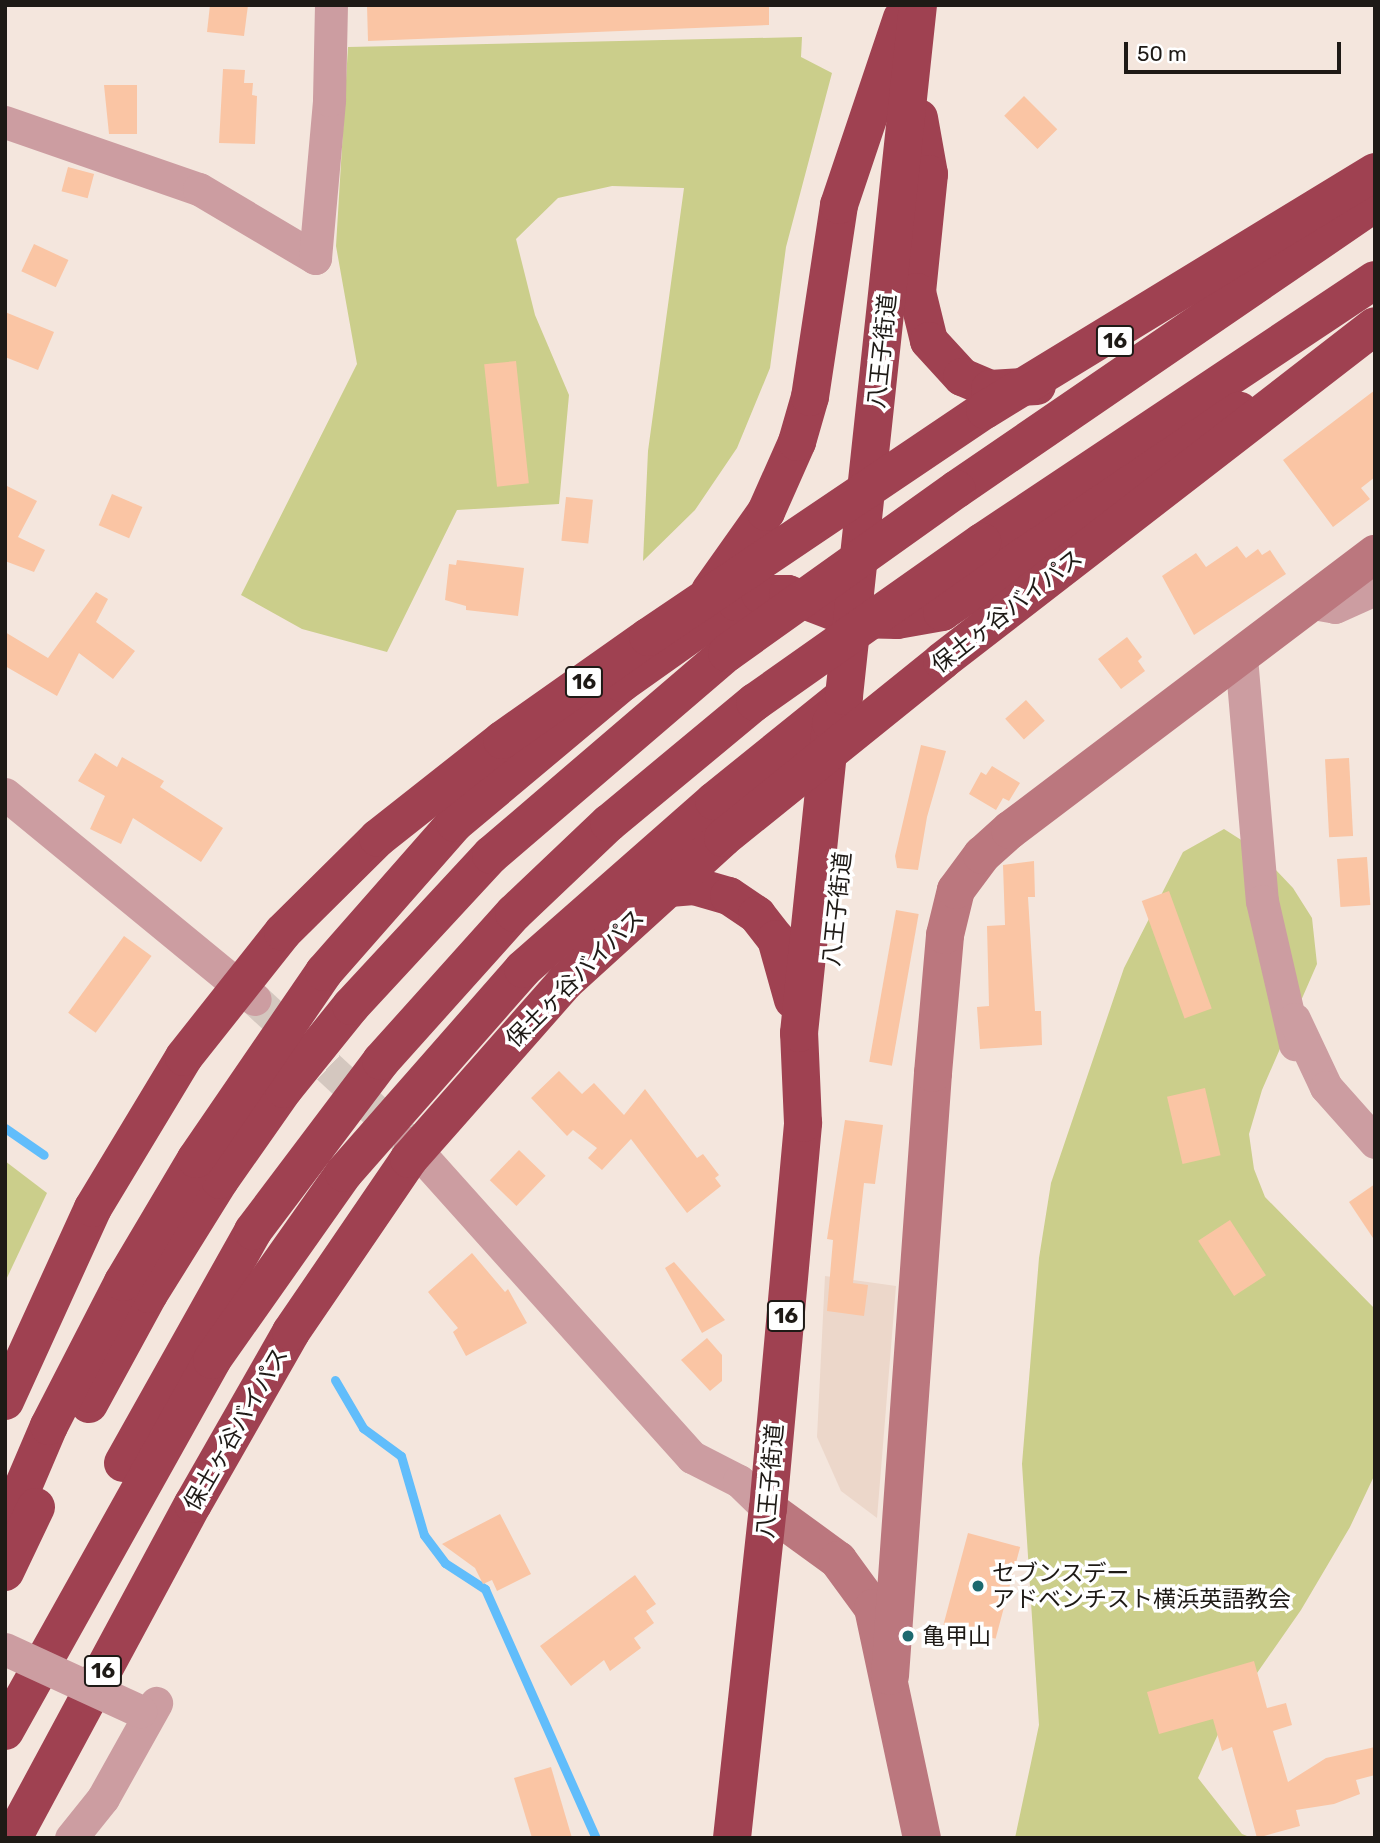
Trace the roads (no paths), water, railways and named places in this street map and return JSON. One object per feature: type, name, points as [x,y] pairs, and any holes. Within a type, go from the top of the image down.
[{"type":"highway","name":"16","points":[[622,684],[688,618],[735,559],[766,512],[797,442],[810,397],[839,205],[906,5]]},
{"type":"highway","name":"八王子街道","points":[[732,1838],[768,1509],[803,1124],[799,1033],[831,723],[844,696],[918,5]]},
{"type":"highway","name":"16","points":[[911,75],[929,174],[917,292],[929,341],[945,363],[962,377],[990,389],[1021,390],[1053,382]]},
{"type":"highway","name":"16","points":[[863,524],[909,478],[1375,166]]},
{"type":"highway","name":"16","points":[[5,1401],[93,1208],[184,1057],[283,932],[378,838],[502,740],[648,637],[985,410],[1375,172]]},
{"type":"highway","name":"16","points":[[5,1572],[63,1451],[149,1294],[284,1089],[351,1006],[491,855],[613,746],[727,653],[957,489],[1375,203]]},
{"type":"highway","points":[[5,1701],[192,1332],[253,1231],[327,1128],[449,982],[514,913],[609,823],[755,702],[982,542],[1375,280]]},
{"type":"highway","name":"16","points":[[5,1530],[49,1426],[123,1282],[256,1065],[324,972],[455,823],[622,684],[710,618],[760,594],[788,594],[853,618],[924,618],[959,602],[1375,318]]},
{"type":"highway","name":"保土ヶ谷バイパス","points":[[13,1838],[192,1504],[291,1332],[401,1170],[454,1104],[565,982],[723,838],[942,661],[1375,326]]},
{"type":"highway","name":"16","points":[[5,1731],[135,1492],[212,1360],[290,1244],[344,1173],[523,969],[594,904],[844,696]]},
{"type":"highway","name":"八王子街道","points":[[803,1124],[824,1034],[856,720],[844,696]]},
{"type":"highway","points":[[594,904],[646,890],[694,886],[729,896],[757,915],[776,939],[788,970],[799,1033]]},
{"type":"street","points":[[5,122],[199,189],[315,258],[329,100],[331,5]]},
{"type":"street","points":[[890,1676],[948,912],[956,890],[982,855],[1000,838],[1375,554]]},
{"type":"street","points":[[1313,603],[1335,607],[1375,589]]},
{"type":"street","points":[[1241,657],[1262,901],[1276,974],[1295,1044]]},
{"type":"street","points":[[5,794],[255,999]]},
{"type":"street","points":[[1276,974],[1326,1087],[1375,1142]]},
{"type":"street","points":[[410,1143],[692,1457],[739,1482],[768,1509],[838,1560],[856,1580],[873,1608],[890,1676],[922,1838]]},
{"type":"street","points":[[5,1648],[149,1710],[103,1797],[71,1838]]},
{"type":"waterway","points":[[5,1128],[44,1155]]},
{"type":"waterway","points":[[335,1380],[363,1428],[401,1456],[424,1535],[445,1563],[485,1589],[596,1838]]},
{"type":"tunnel","points":[[255,999],[407,1140]]},
{"type":"place","name":"セブンスデー アドベンチスト横浜英語教会","points":[[978,1586]]},
{"type":"place","name":"亀甲山","points":[[908,1636]]}]
